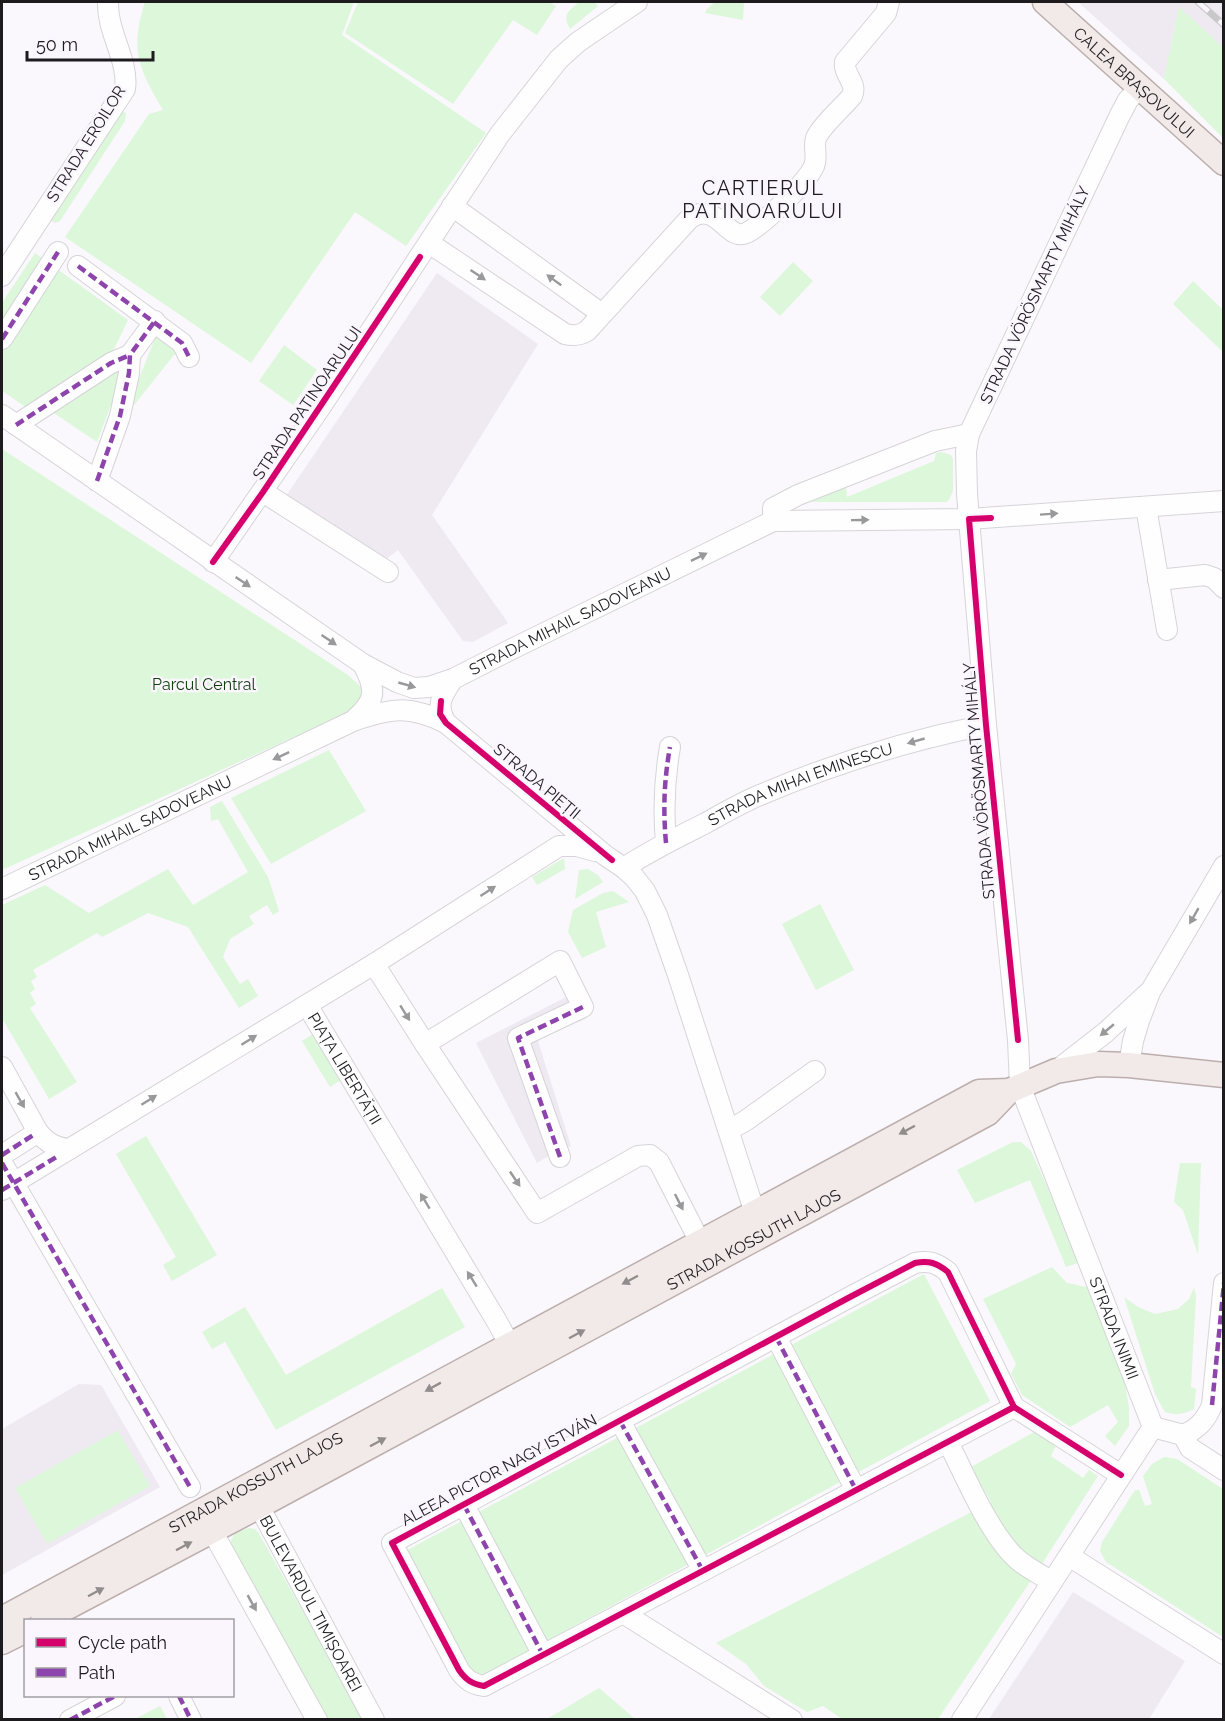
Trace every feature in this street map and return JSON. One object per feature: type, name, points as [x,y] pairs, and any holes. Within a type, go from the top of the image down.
[{"type":"main road","name":"CALEA BRAȘOVULUI","points":[[1045,2],[1224,163]]},
{"type":"main road","name":"STRADA KOSSUTH LAJOS","points":[[45,1619],[510,1345],[979,1092],[1014,1088],[1056,1071],[1098,1065],[1130,1065]]},
{"type":"main road","points":[[1130,1065],[1224,1075]]},
{"type":"main road","name":"STRADA KOSSUTH LAJOS","points":[[254,1496],[492,1381],[988,1113],[1014,1088]]},
{"type":"main road","name":"STRADA KOSSUTH LAJOS","points":[[2,1619],[207,1522]]},
{"type":"main road","points":[[2,1642],[24,1631]]},
{"type":"street","name":"STRADA EROILOR","points":[[2,276],[125,89],[124,68],[111,31],[108,2]]},
{"type":"street","name":"STRADA PATINOARULUI","points":[[213,562],[263,492],[500,134],[553,66],[578,42],[637,2]]},
{"type":"street","points":[[429,243],[565,334],[581,335],[690,218],[698,214],[709,214],[734,233],[746,234],[764,221],[808,176],[816,160],[816,139],[854,91],[844,68],[845,62],[886,13],[889,2]]},
{"type":"street","name":"STRADA VÖRÖSMARTY MIHÁLY","points":[[1014,1088],[1018,1040],[986,725],[967,494],[966,451],[969,434],[1120,115],[1128,100],[1140,87]]},
{"type":"street","points":[[452,206],[602,315]]},
{"type":"street","points":[[2,339],[58,252]]},
{"type":"street","points":[[78,266],[182,343],[189,357]]},
{"type":"street","points":[[9,420],[111,363],[130,355],[155,321]]},
{"type":"street","points":[[97,481],[120,416],[129,373],[130,355]]},
{"type":"street","name":"STRADA MIHAIL SADOVEANU","points":[[9,420],[363,664],[397,682],[414,688],[429,687],[453,680],[539,635],[773,521],[969,519],[1224,501]]},
{"type":"street","name":"STRADA MIHAIL SADOVEANU","points":[[773,521],[773,508],[798,495],[935,441],[969,434]]},
{"type":"street","points":[[263,492],[388,572]]},
{"type":"street","points":[[1146,507],[1167,630]]},
{"type":"street","points":[[1158,580],[1205,575],[1215,578],[1224,588]]},
{"type":"street","points":[[354,721],[368,708],[372,698],[372,685],[363,664]]},
{"type":"street","points":[[446,723],[440,714],[441,701],[453,680]]},
{"type":"street","name":"STRADA MIHAIL SADOVEANU","points":[[2,889],[354,721],[372,714],[393,710]]},
{"type":"street","name":"STRADA PIEȚII","points":[[393,710],[426,713],[446,723],[606,856],[624,868],[645,891],[657,915],[729,1130],[754,1213]]},
{"type":"street","name":"STRADA MIHAI EMINESCU","points":[[624,868],[666,843],[754,798],[830,768],[932,736],[986,725]]},
{"type":"street","points":[[666,843],[663,807],[670,747]]},
{"type":"street","points":[[550,810],[558,825],[559,846]]},
{"type":"street","points":[[307,1005],[559,846],[577,846],[606,856]]},
{"type":"street","name":"STRADA KOSSUTH LAJOS","points":[[1130,1065],[1139,1021],[1150,992],[1224,866]]},
{"type":"street","points":[[425,1044],[560,961],[583,1007],[518,1038],[560,1157]]},
{"type":"street","points":[[374,964],[537,1212],[638,1156],[650,1155],[659,1162],[700,1242]]},
{"type":"street","name":"STRADA KOSSUTH LAJOS","points":[[1056,1071],[1106,1032],[1150,992]]},
{"type":"street","name":"PIAȚA LIBERTĂȚII","points":[[7,1186],[307,1005],[510,1345]]},
{"type":"street","points":[[2,1067],[38,1132],[44,1139],[64,1152]]},
{"type":"street","points":[[729,1130],[814,1071]]},
{"type":"street","name":"STRADA INIMII","points":[[1014,1088],[1153,1427]]},
{"type":"street","points":[[2,1155],[35,1134]]},
{"type":"street","points":[[2,1163],[7,1186],[190,1487]]},
{"type":"street","name":"ALEEA PICTOR NAGY ISTVÁN","points":[[926,1261],[938,1264],[948,1272],[1014,1407],[484,1686],[472,1684],[465,1678],[392,1543],[776,1337],[915,1263],[926,1261]]},
{"type":"street","points":[[962,1719],[1153,1427],[1183,1435],[1194,1431],[1203,1421],[1212,1405],[1224,1283]]},
{"type":"street","points":[[776,1337],[856,1490]]},
{"type":"street","points":[[492,1381],[510,1345]]},
{"type":"street","points":[[1014,1407],[1121,1475]]},
{"type":"street","name":"ALEEA PICTOR NAGY ISTVÁN","points":[[620,1421],[703,1571]]},
{"type":"street","points":[[1183,1435],[1190,1448],[1224,1470]]},
{"type":"street","points":[[948,1442],[994,1530],[1006,1547],[1016,1558],[1052,1582]]},
{"type":"street","name":"BULEVARDUL TIMIȘOAREI","points":[[254,1496],[374,1719]]},
{"type":"street","points":[[464,1505],[543,1655]]},
{"type":"street","points":[[207,1522],[317,1719]]},
{"type":"street","points":[[1069,1556],[1224,1654]]},
{"type":"street","points":[[622,1613],[792,1719]]},
{"type":"street","points":[[70,1719],[111,1697]]},
{"type":"street","points":[[179,1697],[192,1719]]},
{"type":"shaded area","points":[[1078,2],[1223,2],[1223,47],[1179,7],[1164,79]]},
{"type":"shaded area","points":[[437,273],[538,344],[432,515],[508,623],[473,642],[463,641],[398,550],[384,561],[284,499]]},
{"type":"shaded area","points":[[572,994],[586,1019],[537,1038],[571,1146],[537,1163],[476,1043]]},
{"type":"shaded area","points":[[79,1384],[101,1385],[160,1487],[2,1575],[2,1429]]},
{"type":"shaded area","points":[[1073,1592],[1185,1661],[1149,1719],[989,1719]]},
{"type":"green space","points":[[145,2],[354,2],[342,35],[486,133],[406,246],[355,212],[251,363],[65,237],[149,114],[163,110],[142,70],[139,58],[138,33]]},
{"type":"green space","points":[[358,2],[549,2],[556,6],[537,35],[513,20],[453,104],[345,33]]},
{"type":"green space","points":[[579,2],[594,2],[598,6],[570,29],[566,20],[567,14]]},
{"type":"green space","points":[[715,2],[744,2],[743,20],[705,13]]},
{"type":"green space","points":[[1179,7],[1223,47],[1223,138],[1164,79]]},
{"type":"green space","points":[[120,110],[126,113],[125,121],[60,221],[55,223],[50,220],[49,218]]},
{"type":"green space","points":[[35,253],[128,320],[114,349],[26,407],[2,391],[2,303]]},
{"type":"green space","points":[[793,262],[813,281],[780,316],[760,297]]},
{"type":"green space","points":[[1193,281],[1223,310],[1223,352],[1173,304]]},
{"type":"green space","points":[[158,331],[181,346],[123,419]]},
{"type":"green space","points":[[284,345],[317,370],[293,405],[259,381]]},
{"type":"green space","points":[[130,355],[97,442],[48,409]]},
{"type":"green space","name":"Parcul Central","points":[[2,449],[348,675],[361,687],[363,698],[353,710],[2,870]]},
{"type":"green space","points":[[936,453],[951,455],[953,459],[953,491],[946,502],[810,502],[846,487],[847,497],[934,461]]},
{"type":"green space","points":[[329,750],[366,811],[271,864],[231,798]]},
{"type":"green space","points":[[222,801],[268,877],[279,911],[273,915],[267,905],[249,916],[254,924],[230,939],[223,957],[240,984],[248,979],[258,996],[239,1008],[188,927],[148,913],[102,937],[97,933],[33,970],[37,977],[31,981],[35,989],[30,993],[36,1004],[30,1008],[77,1082],[49,1099],[2,1018],[2,905],[45,885],[89,913],[168,869],[193,905],[248,872],[218,819],[211,821],[210,807]]},
{"type":"green space","points":[[564,858],[565,869],[537,885],[532,877]]},
{"type":"green space","points":[[588,869],[598,875],[603,882],[575,899],[579,870]]},
{"type":"green space","points":[[613,891],[629,902],[596,912],[606,947],[582,958],[568,932],[573,910],[603,893]]},
{"type":"green space","points":[[820,904],[854,970],[816,990],[782,924]]},
{"type":"green space","points":[[316,1032],[344,1078],[330,1087],[302,1041]]},
{"type":"green space","points":[[146,1136],[217,1255],[172,1281],[163,1265],[176,1257],[116,1154]]},
{"type":"green space","points":[[1013,1142],[1021,1142],[1031,1151],[1081,1262],[1066,1267],[1030,1180],[975,1203],[957,1170]]},
{"type":"green space","points":[[1180,1163],[1201,1163],[1198,1255],[1183,1210],[1174,1202]]},
{"type":"green space","points":[[1052,1267],[1067,1283],[1087,1287],[1125,1383],[1129,1426],[1115,1446],[1105,1436],[1118,1422],[1108,1405],[1070,1427],[1022,1395],[1011,1374],[1016,1364],[983,1299]]},
{"type":"green space","points":[[924,1274],[990,1401],[487,1673],[476,1675],[465,1670],[398,1555]]},
{"type":"green space","points":[[442,1288],[465,1327],[276,1430],[225,1342],[212,1349],[202,1332],[245,1307],[286,1375]]},
{"type":"green space","points":[[1194,1288],[1196,1295],[1191,1387],[1196,1389],[1194,1409],[1173,1414],[1165,1412],[1155,1394],[1124,1297],[1138,1307],[1155,1314],[1178,1309],[1189,1299]]},
{"type":"green space","points":[[118,1430],[150,1486],[47,1544],[15,1488]]},
{"type":"green space","points":[[1036,1431],[1056,1445],[1051,1456],[1083,1478],[1089,1470],[1098,1476],[938,1719],[842,1719],[823,1706],[807,1712],[764,1686],[746,1664],[716,1643],[991,1502],[971,1467]]},
{"type":"green space","points":[[1164,1457],[1177,1459],[1223,1489],[1223,1637],[1106,1562],[1100,1551],[1102,1542],[1135,1490],[1139,1490],[1145,1506],[1152,1504],[1143,1476],[1152,1464]]},
{"type":"green space","points":[[249,1528],[258,1532],[364,1719],[328,1719],[231,1546],[235,1533]]},
{"type":"green space","points":[[599,1688],[635,1719],[547,1719]]},
{"type":"green space","points":[[160,1706],[167,1719],[135,1719]]},
{"type":"railway","points":[[1198,2],[1224,25]]},
{"type":"marked path","points":[[2,339],[58,252]]},
{"type":"marked path","points":[[78,266],[182,343],[189,357]]},
{"type":"marked path","points":[[97,481],[120,416],[129,373],[130,355],[155,321]]},
{"type":"marked path","points":[[16,425],[111,363],[130,355]]},
{"type":"marked path","points":[[666,843],[665,795],[670,747]]},
{"type":"marked path","points":[[560,1157],[518,1038],[583,1007]]},
{"type":"marked path","points":[[2,1155],[35,1134]]},
{"type":"marked path","points":[[2,1190],[58,1156]]},
{"type":"marked path","points":[[2,1163],[190,1487]]},
{"type":"marked path","points":[[1212,1405],[1224,1283]]},
{"type":"marked path","points":[[776,1337],[856,1490]]},
{"type":"marked path","points":[[620,1421],[703,1571]]},
{"type":"marked path","points":[[464,1505],[543,1655]]},
{"type":"marked path","points":[[70,1720],[113,1697]]},
{"type":"marked path","points":[[180,1697],[191,1720]]},
{"type":"cycle path","points":[[213,562],[263,492],[420,257]]},
{"type":"cycle path","points":[[991,518],[969,519],[986,725],[1018,1040]]},
{"type":"cycle path","points":[[441,701],[440,714],[446,723],[612,860]]},
{"type":"cycle path","points":[[1014,1407],[484,1686],[470,1681],[459,1670],[392,1543],[850,1297],[920,1262],[933,1263],[948,1272],[1014,1407],[1121,1475]]},
{"type":"district","name":"CARTIERUL PATINOARULUI","points":[[763,200]]}]
